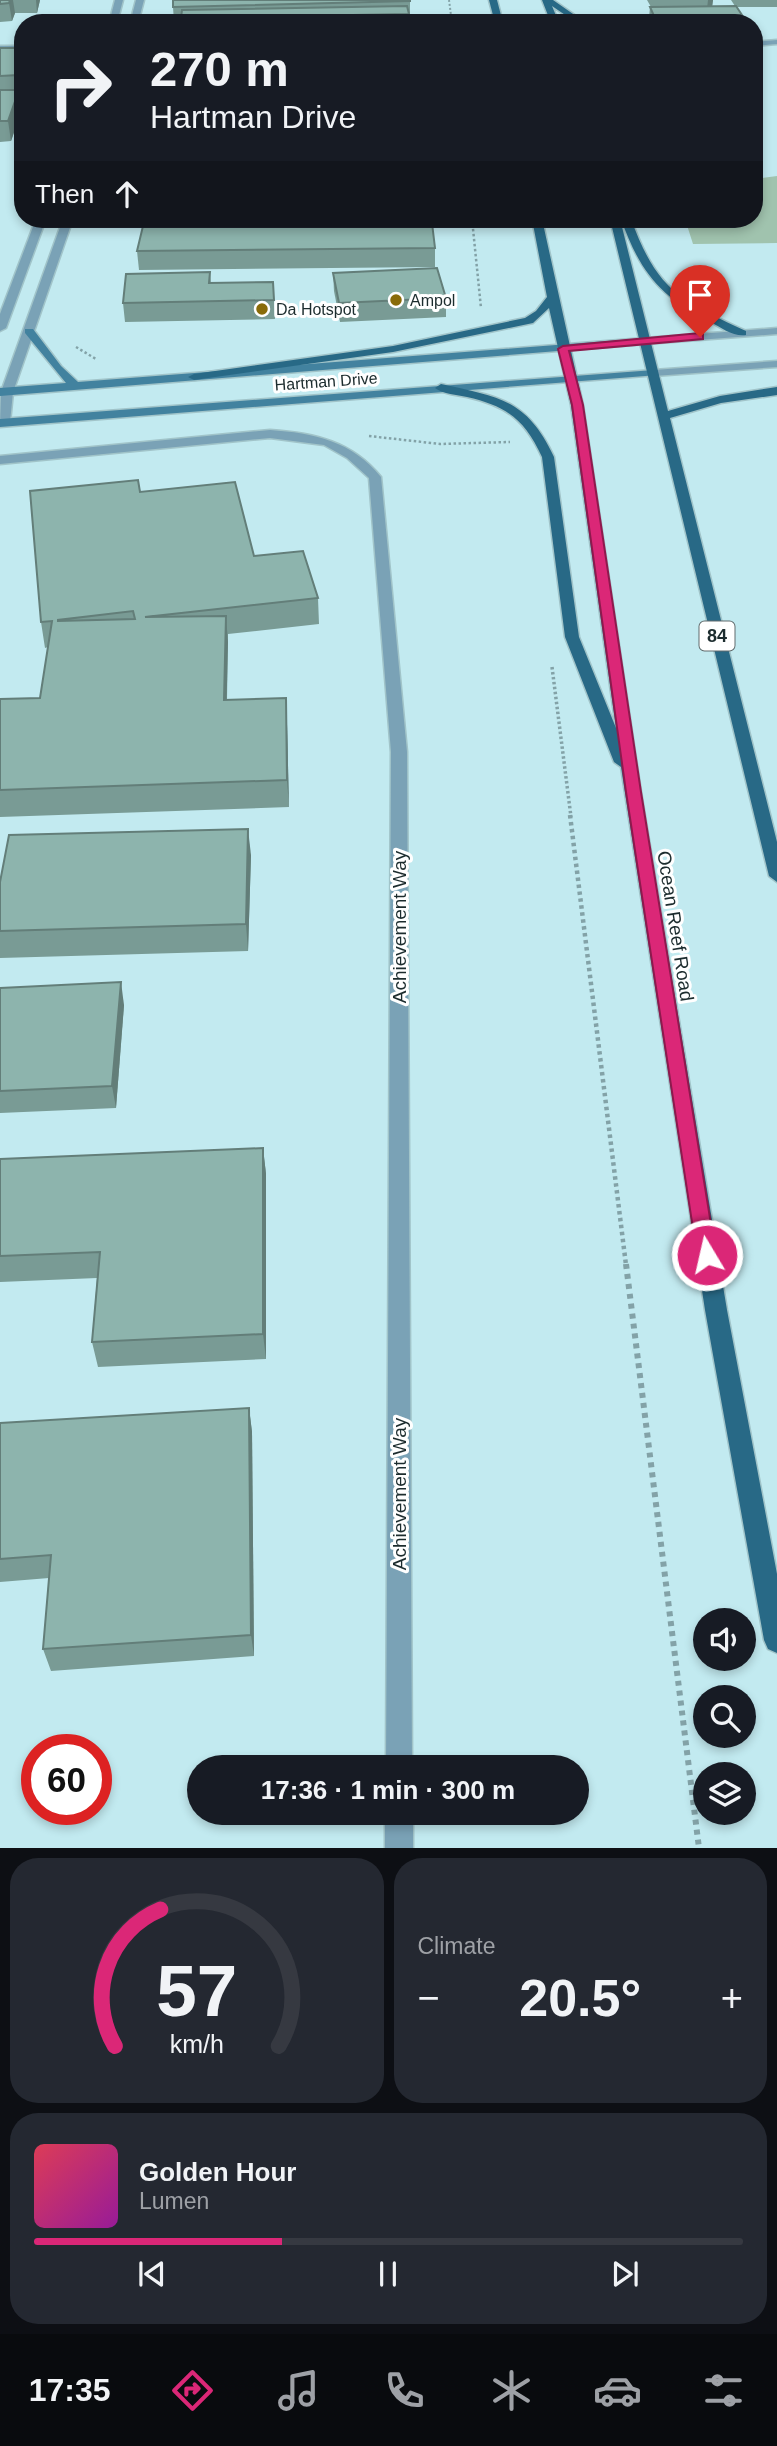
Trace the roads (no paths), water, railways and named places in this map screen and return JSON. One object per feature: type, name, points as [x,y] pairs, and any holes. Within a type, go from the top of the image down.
[{"type":"main road","points":[[547,0],[568,14]]},
{"type":"main road","name":"Ocean Reef Road","points":[[539,228],[563,349],[572,380],[633,792],[716,1310],[777,1640]]},
{"type":"main road","name":"84","points":[[617,228],[777,876]]},
{"type":"main road","points":[[629,228],[632,239],[659,286],[684,306],[742,333]]},
{"type":"main road","points":[[194,377],[393,349],[529,321],[540,313],[552,297]]},
{"type":"main road","points":[[29,331],[57,368],[76,387]]},
{"type":"main road","name":"Hartman Drive","points":[[4,392],[645,341]]},
{"type":"main road","name":"Hartman Drive","points":[[2,423],[654,373]]},
{"type":"main road","points":[[440,388],[493,400],[513,408],[541,440],[548,457],[572,637],[633,792]]},
{"type":"main road","points":[[662,418],[720,400],[777,391]]},
{"type":"street","points":[[0,328],[38,228]]},
{"type":"street","points":[[2,423],[4,392],[29,331],[65,228]]},
{"type":"street","points":[[645,341],[777,331]]},
{"type":"street","points":[[654,373],[777,364]]},
{"type":"street","name":"Achievement Way","points":[[0,460],[270,435],[303,436],[330,443],[356,456],[375,477],[399,752],[399,1755]]},
{"type":"street","points":[[399,1825],[399,1847]]},
{"type":"place","name":"Ampol","points":[[396,300]]},
{"type":"place","name":"Da Hotspot","points":[[262,309]]}]
